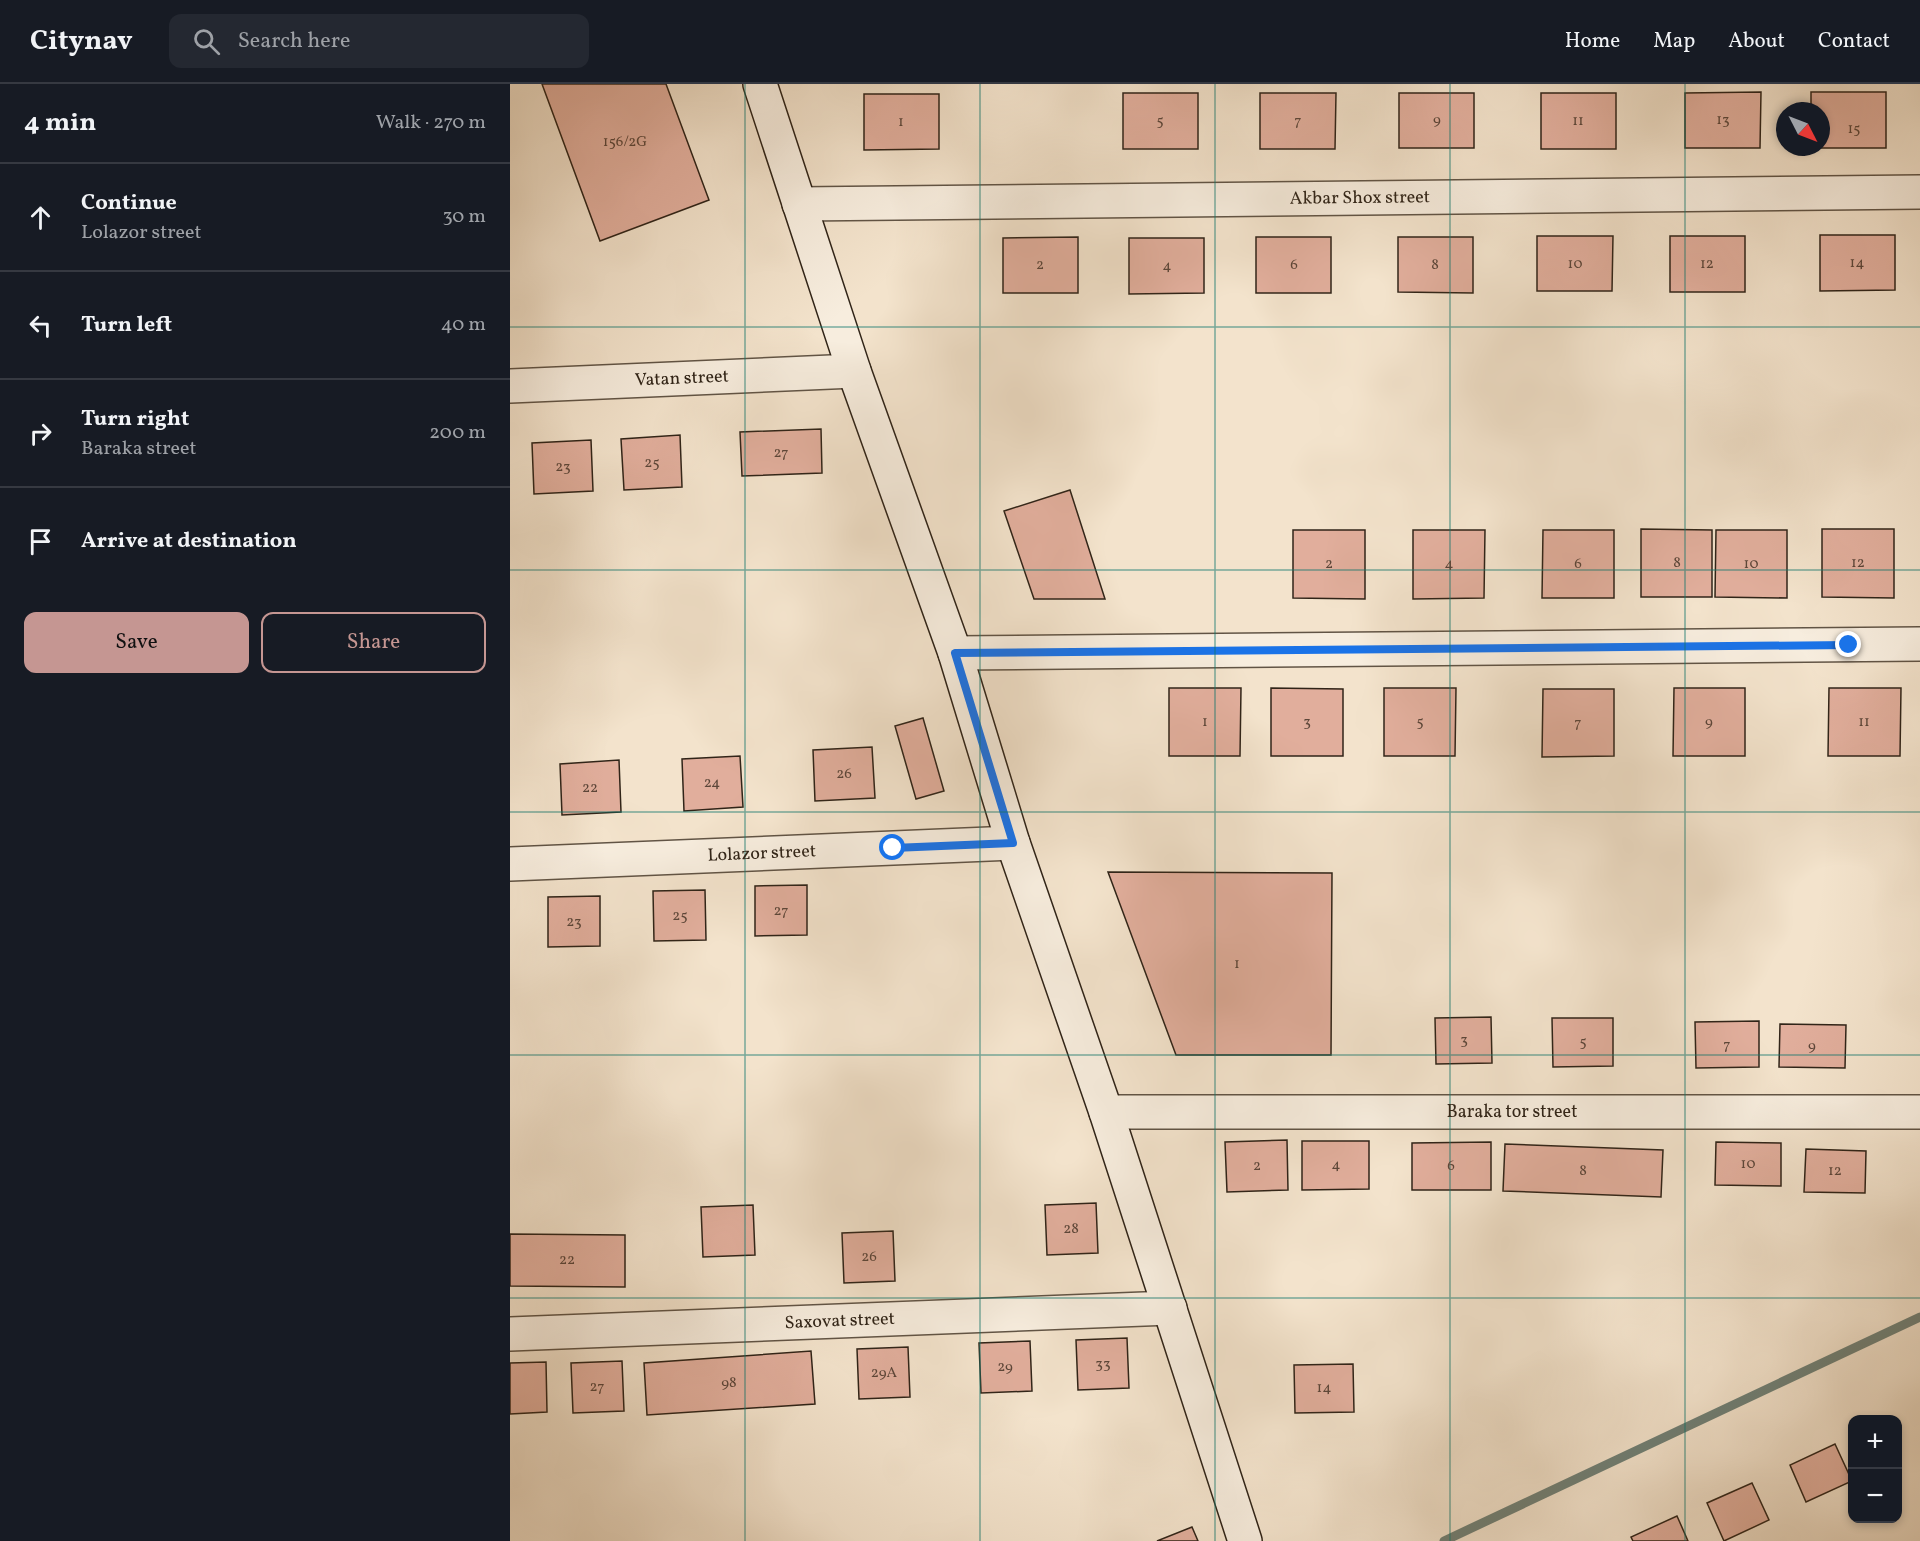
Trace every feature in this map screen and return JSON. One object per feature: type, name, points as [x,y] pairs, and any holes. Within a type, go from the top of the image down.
[{"type":"street","points":[[760,84],[854,370],[955,653],[1013,843],[1106,1112],[1245,1541]]},
{"type":"street","name":"Akbar Shox street","points":[[799,204],[1920,192]]},
{"type":"street","name":"Vatan street","points":[[510,386],[854,370]]},
{"type":"street","points":[[955,653],[1920,644]]},
{"type":"street","name":"Lolazor street","points":[[510,864],[1013,843]]},
{"type":"street","name":"Baraka tor street","points":[[1106,1112],[1920,1112]]},
{"type":"street","name":"Saxovat street","points":[[510,1334],[1170,1308]]},
{"type":"building","points":[[542,84],[666,84],[709,200],[600,241]]},
{"type":"building","points":[[1761,92],[1760,148],[1685,148],[1685,93]]},
{"type":"building","points":[[1811,92],[1886,92],[1886,148],[1830,148],[1830,102],[1811,102]]},
{"type":"building","points":[[1123,93],[1198,93],[1198,149],[1123,149]]},
{"type":"building","points":[[1260,93],[1336,93],[1335,149],[1260,149]]},
{"type":"building","points":[[1399,93],[1474,93],[1474,148],[1399,148]]},
{"type":"building","points":[[1541,93],[1616,93],[1616,149],[1541,149]]},
{"type":"building","points":[[864,94],[939,94],[939,149],[864,150]]},
{"type":"building","points":[[1820,235],[1895,235],[1895,290],[1820,291]]},
{"type":"building","points":[[1537,236],[1613,236],[1612,291],[1537,291]]},
{"type":"building","points":[[1670,236],[1745,236],[1745,292],[1670,292]]},
{"type":"building","points":[[1078,237],[1078,293],[1003,293],[1003,238]]},
{"type":"building","points":[[1256,237],[1331,237],[1331,293],[1256,293]]},
{"type":"building","points":[[1398,237],[1473,237],[1473,293],[1398,292]]},
{"type":"building","points":[[1129,238],[1204,238],[1204,293],[1129,294]]},
{"type":"building","points":[[821,429],[822,473],[742,476],[740,432]]},
{"type":"building","points":[[680,435],[682,487],[624,490],[621,439]]},
{"type":"building","points":[[591,440],[593,491],[534,494],[532,443]]},
{"type":"building","points":[[1070,490],[1105,599],[1034,599],[1004,511]]},
{"type":"building","points":[[1641,529],[1712,530],[1712,597],[1641,597]]},
{"type":"building","points":[[1822,529],[1894,529],[1894,598],[1822,597]]},
{"type":"building","points":[[1293,530],[1365,530],[1365,599],[1293,598]]},
{"type":"building","points":[[1413,530],[1485,530],[1484,598],[1413,599]]},
{"type":"building","points":[[1543,530],[1614,530],[1614,598],[1542,598]]},
{"type":"building","points":[[1716,530],[1787,530],[1787,598],[1715,597]]},
{"type":"building","points":[[1169,688],[1241,688],[1240,756],[1169,756]]},
{"type":"building","points":[[1271,688],[1343,689],[1343,756],[1271,756]]},
{"type":"building","points":[[1384,688],[1456,688],[1455,756],[1384,756]]},
{"type":"building","points":[[1674,688],[1745,688],[1745,756],[1673,756]]},
{"type":"building","points":[[1829,688],[1901,688],[1900,756],[1828,756]]},
{"type":"building","points":[[1543,689],[1614,689],[1614,756],[1542,757]]},
{"type":"building","points":[[923,718],[944,791],[916,799],[895,726]]},
{"type":"building","points":[[872,747],[875,798],[815,801],[813,750]]},
{"type":"building","points":[[740,756],[743,807],[684,811],[682,759]]},
{"type":"building","points":[[619,760],[621,812],[562,815],[560,764]]},
{"type":"building","points":[[1108,872],[1332,873],[1331,1055],[1176,1055]]},
{"type":"building","points":[[807,885],[807,935],[755,936],[755,886]]},
{"type":"building","points":[[705,890],[706,940],[654,941],[653,891]]},
{"type":"building","points":[[600,896],[600,946],[548,947],[548,897]]},
{"type":"building","points":[[1491,1017],[1492,1063],[1436,1064],[1435,1018]]},
{"type":"building","points":[[1552,1018],[1613,1018],[1613,1066],[1553,1067]]},
{"type":"building","points":[[1759,1021],[1759,1067],[1696,1068],[1695,1022]]},
{"type":"building","points":[[1780,1024],[1846,1025],[1845,1068],[1779,1067]]},
{"type":"building","points":[[1287,1140],[1288,1190],[1227,1192],[1225,1142]]},
{"type":"building","points":[[1302,1141],[1369,1141],[1369,1189],[1302,1190]]},
{"type":"building","points":[[1491,1142],[1491,1190],[1412,1190],[1412,1143]]},
{"type":"building","points":[[1716,1142],[1781,1143],[1781,1186],[1715,1185]]},
{"type":"building","points":[[1505,1144],[1663,1150],[1661,1197],[1503,1191]]},
{"type":"building","points":[[1806,1149],[1866,1151],[1865,1193],[1804,1192]]},
{"type":"building","points":[[1096,1203],[1098,1253],[1047,1255],[1045,1205]]},
{"type":"building","points":[[753,1205],[755,1255],[703,1257],[701,1207]]},
{"type":"building","points":[[893,1231],[895,1281],[844,1283],[842,1233]]},
{"type":"building","points":[[510,1234],[625,1235],[625,1287],[510,1286]]},
{"type":"building","points":[[1127,1338],[1129,1388],[1078,1390],[1076,1340]]},
{"type":"building","points":[[1030,1341],[1032,1391],[981,1393],[979,1343]]},
{"type":"building","points":[[908,1347],[910,1397],[859,1399],[857,1349]]},
{"type":"building","points":[[811,1351],[815,1404],[647,1415],[644,1363]]},
{"type":"building","points":[[622,1361],[624,1411],[573,1413],[571,1363]]},
{"type":"building","points":[[546,1362],[547,1412],[510,1414],[510,1363]]},
{"type":"building","points":[[1353,1364],[1354,1412],[1295,1413],[1294,1365]]},
{"type":"building","points":[[1835,1444],[1848,1472],[1848,1483],[1806,1502],[1790,1465]]},
{"type":"building","points":[[1752,1483],[1769,1520],[1724,1541],[1707,1503]]},
{"type":"building","points":[[1677,1516],[1688,1541],[1633,1541],[1631,1537]]},
{"type":"building","points":[[1192,1527],[1198,1541],[1157,1541]]},
{"type":"waterway","points":[[1444,1541],[1920,1317]]},
{"type":"route","points":[[893,848],[1013,843],[955,653],[1849,645]]}]
